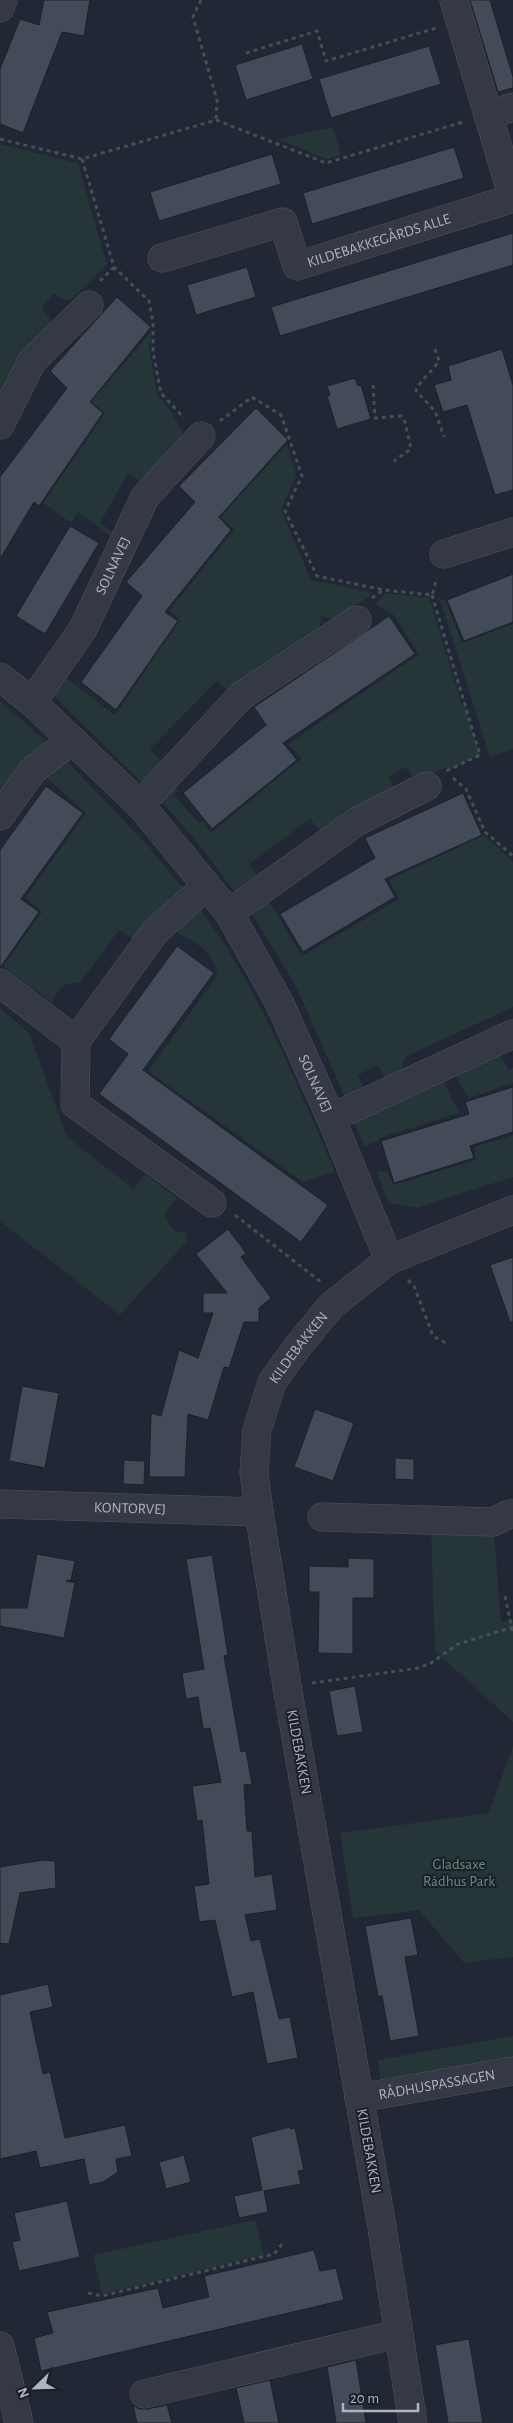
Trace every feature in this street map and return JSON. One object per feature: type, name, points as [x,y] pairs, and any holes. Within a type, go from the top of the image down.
[{"type":"street","points":[[0,8],[3,0]]},
{"type":"street","name":"KILDEBAKKEGÅRDS ALLE","points":[[162,258],[284,222],[297,266],[513,198],[500,111],[457,10]]},
{"type":"street","points":[[0,425],[32,361],[89,305]]},
{"type":"street","name":"SOLNAVEJ","points":[[32,702],[83,629],[145,497],[201,436]]},
{"type":"street","points":[[444,554],[513,532]]},
{"type":"street","points":[[140,805],[241,696],[357,620]]},
{"type":"street","name":"SOLNAVEJ","points":[[0,677],[32,702],[140,805],[229,914],[279,1002],[331,1118],[389,1260]]},
{"type":"street","points":[[0,816],[33,770],[72,740]]},
{"type":"street","points":[[229,914],[358,821],[436,779]]},
{"type":"street","points":[[206,886],[154,932],[76,1041],[75,1104],[212,1204]]},
{"type":"street","points":[[0,983],[76,1041]]},
{"type":"street","points":[[331,1118],[513,1034]]},
{"type":"street","name":"KILDEBAKKEN","points":[[413,2423],[381,2221],[287,1686],[259,1512],[254,1472],[257,1430],[272,1382],[298,1346],[340,1300],[389,1260],[513,1210]]},
{"type":"street","name":"KONTORVEJ","points":[[0,1504],[259,1512]]},
{"type":"street","points":[[322,1517],[493,1522],[513,1514]]},
{"type":"street","name":"RÅDHUSPASSAGEN","points":[[359,2098],[513,2071]]},
{"type":"street","points":[[144,2394],[398,2334]]},
{"type":"street","points":[[0,2346],[19,2423]]},
{"type":"path","points":[[201,0],[193,17],[218,100],[216,120]]},
{"type":"path","points":[[246,52],[317,31],[326,61],[457,10]]},
{"type":"path","points":[[0,139],[82,159],[216,120],[326,163],[500,111]]},
{"type":"path","points":[[82,159],[114,267],[149,300],[153,322],[153,352],[161,393],[201,436],[252,397],[281,415],[302,476],[285,511],[317,576],[384,590],[432,595]]},
{"type":"path","points":[[435,349],[440,361],[431,374],[418,384],[416,391],[436,412],[444,437]]},
{"type":"path","points":[[373,385],[375,418],[401,416],[405,422],[411,448],[394,461]]},
{"type":"path","points":[[436,779],[480,755],[432,595],[444,554]]},
{"type":"path","points":[[436,779],[466,789],[485,832],[513,856]]},
{"type":"path","points":[[212,1204],[222,1205],[313,1274],[340,1300]]},
{"type":"path","points":[[389,1260],[414,1286],[433,1336],[448,1344]]},
{"type":"path","points":[[505,1596],[513,1634]]},
{"type":"path","points":[[287,1686],[419,1668],[431,1663],[458,1644],[512,1627]]},
{"type":"path","points":[[88,2293],[102,2296],[274,2254],[283,2244]]},
{"type":"green space","points":[[333,127],[341,155],[327,159],[277,139]]},
{"type":"green space","points":[[0,144],[78,163],[107,264],[72,299],[66,301],[54,293],[42,307],[52,321],[23,358],[0,410]]},
{"type":"green space","points":[[151,332],[149,348],[157,394],[173,414],[172,416],[183,431],[181,443],[143,484],[128,473],[100,523],[117,534],[115,539],[78,512],[71,523],[43,503],[105,413],[91,402]]},
{"type":"green space","points":[[287,444],[296,475],[281,510],[311,580],[370,592],[370,596],[356,605],[354,612],[343,622],[321,616],[320,629],[231,693],[217,681],[150,749],[165,765],[144,785],[52,694],[61,674],[115,715],[180,620],[169,611],[234,530],[221,517]]},
{"type":"green space","points":[[386,593],[429,598],[462,706],[465,706],[480,755],[448,770],[447,767],[415,781],[406,767],[389,776],[393,788],[323,834],[310,819],[249,864],[261,882],[239,898],[195,839],[158,798],[170,782],[178,790],[174,795],[199,823],[202,820],[211,833],[302,758],[288,744],[419,654],[393,614],[375,604]]},
{"type":"green space","points":[[445,599],[462,643],[513,624],[513,749],[490,757],[440,600]]},
{"type":"green space","points":[[0,701],[49,744],[0,805]]},
{"type":"green space","points":[[67,761],[148,846],[186,892],[136,941],[119,930],[79,984],[69,983],[65,985],[52,1003],[3,966],[42,912],[25,898],[86,813],[47,778]]},
{"type":"green space","points":[[484,835],[513,862],[513,1007],[405,1057],[399,1079],[388,1084],[378,1065],[358,1075],[367,1095],[346,1100],[296,986],[252,914],[269,901],[302,956],[399,899],[389,880]]},
{"type":"green space","points":[[201,910],[222,940],[259,1004],[291,1070],[335,1172],[303,1182],[148,1071],[217,976],[216,967],[208,954],[196,943],[175,931],[192,911]]},
{"type":"green space","points":[[0,1008],[29,1033],[67,1137],[134,1189],[145,1174],[177,1198],[165,1212],[166,1217],[171,1227],[186,1233],[187,1241],[120,1315],[0,1221]]},
{"type":"green space","points":[[498,1053],[509,1070],[513,1067],[513,1083],[469,1098],[454,1074]]},
{"type":"green space","points":[[442,1079],[459,1113],[380,1138],[377,1142],[364,1146],[353,1121]]},
{"type":"green space","points":[[513,1135],[513,1177],[417,1208],[388,1203],[376,1171],[388,1172],[393,1185],[476,1160],[474,1147]]},
{"type":"green space","points":[[431,1528],[494,1531],[501,1622],[513,1620],[513,1722],[435,1651]]},
{"type":"green space","name":"Gladsaxe Rådhus Park","points":[[513,1746],[513,1957],[464,1963],[419,1910],[353,1918],[340,1833],[489,1813]]},
{"type":"green space","points":[[513,2036],[513,2058],[381,2079],[377,2060]]},
{"type":"green space","points":[[255,2220],[264,2255],[102,2294],[93,2255]]},
{"type":"building","points":[[44,0],[90,0],[84,36],[62,32],[23,133],[0,124],[0,69],[20,19],[39,25]]},
{"type":"building","points":[[470,0],[490,0],[513,77],[513,88],[498,92]]},
{"type":"building","points":[[302,44],[313,79],[246,100],[235,65]]},
{"type":"building","points":[[429,46],[441,84],[331,118],[319,79]]},
{"type":"building","points":[[454,147],[464,178],[312,224],[303,193]]},
{"type":"building","points":[[272,154],[281,184],[159,221],[150,192]]},
{"type":"building","points":[[513,233],[513,265],[280,336],[271,307]]},
{"type":"building","points":[[247,267],[256,297],[196,315],[187,285]]},
{"type":"building","points":[[117,297],[151,327],[90,402],[103,413],[39,506],[34,502],[0,559],[0,477],[67,388],[50,371]]},
{"type":"building","points":[[502,349],[513,385],[513,490],[495,495],[467,405],[443,412],[434,385],[451,380],[448,366]]},
{"type":"building","points":[[355,378],[358,386],[361,385],[371,419],[337,429],[327,396],[330,395],[327,386]]},
{"type":"building","points":[[256,408],[288,440],[219,517],[231,530],[165,612],[178,621],[116,710],[81,682],[142,596],[126,582],[195,502],[179,486]]},
{"type":"building","points":[[70,526],[99,543],[45,634],[16,616]]},
{"type":"building","points":[[513,574],[513,622],[464,641],[447,600]]},
{"type":"building","points":[[389,616],[415,654],[283,743],[297,760],[212,829],[183,793],[266,725],[254,707]]},
{"type":"building","points":[[46,786],[83,813],[21,899],[39,912],[0,968],[0,850]]},
{"type":"building","points":[[463,793],[482,835],[385,879],[395,897],[303,952],[280,914],[375,858],[365,838]]},
{"type":"building","points":[[177,946],[214,973],[143,1070],[328,1205],[301,1242],[99,1094],[128,1054],[109,1039]]},
{"type":"building","points":[[513,1087],[513,1132],[470,1146],[474,1158],[394,1183],[381,1141],[469,1114],[465,1102]]},
{"type":"building","points":[[228,1229],[246,1253],[241,1257],[271,1298],[259,1308],[259,1322],[244,1322],[229,1368],[224,1367],[208,1420],[188,1414],[185,1477],[149,1477],[151,1413],[161,1416],[179,1350],[198,1358],[213,1313],[203,1313],[203,1293],[227,1293],[196,1254]]},
{"type":"building","points":[[513,1257],[513,1322],[510,1322],[490,1265]]},
{"type":"building","points":[[22,1386],[59,1393],[45,1468],[9,1461]]},
{"type":"building","points":[[315,1409],[354,1423],[333,1481],[294,1467]]},
{"type":"building","points":[[395,1458],[414,1459],[414,1480],[395,1479]]},
{"type":"building","points":[[124,1460],[145,1461],[144,1485],[123,1484]]},
{"type":"building","points":[[37,1554],[75,1561],[71,1580],[66,1581],[75,1583],[64,1638],[0,1626],[0,1608],[27,1608]]},
{"type":"building","points":[[212,1555],[228,1655],[224,1656],[241,1752],[246,1751],[252,1784],[244,1785],[247,1831],[252,1831],[255,1877],[272,1874],[277,1910],[245,1915],[251,1941],[260,1939],[279,2019],[290,2017],[298,2058],[267,2064],[253,1992],[232,1997],[215,1920],[199,1922],[194,1886],[209,1884],[202,1820],[197,1821],[192,1786],[221,1782],[210,1728],[203,1729],[198,1697],[186,1699],[182,1673],[204,1669],[186,1559]]},
{"type":"building","points":[[348,1558],[374,1559],[374,1598],[353,1598],[353,1654],[318,1653],[319,1592],[309,1592],[309,1566],[348,1567]]},
{"type":"building","points":[[355,1686],[363,1732],[337,1736],[329,1691]]},
{"type":"building","points":[[43,1860],[55,1861],[56,1888],[20,1893],[9,1944],[0,1943],[0,1867]]},
{"type":"building","points":[[411,1918],[418,1955],[405,1957],[419,2036],[390,2041],[382,1996],[378,1996],[365,1926]]},
{"type":"building","points":[[48,1984],[53,2007],[30,2012],[43,2074],[50,2072],[65,2138],[125,2125],[132,2156],[116,2159],[118,2172],[103,2182],[89,2185],[84,2159],[40,2168],[36,2151],[0,2159],[0,1995]]},
{"type":"building","points":[[290,2127],[290,2129],[295,2128],[304,2170],[298,2171],[301,2184],[264,2191],[268,2212],[239,2218],[234,2196],[262,2190],[251,2137]]},
{"type":"building","points":[[184,2155],[191,2182],[166,2189],[159,2162]]},
{"type":"building","points":[[67,2201],[80,2257],[19,2271],[12,2242],[20,2240],[14,2213]]},
{"type":"building","points":[[314,2250],[320,2271],[336,2268],[344,2300],[41,2371],[34,2338],[53,2333],[47,2312],[158,2288],[163,2308],[209,2297],[204,2276]]},
{"type":"building","points":[[469,2339],[483,2423],[448,2423],[435,2345]]},
{"type":"building","points":[[356,2360],[366,2423],[336,2423],[327,2367]]},
{"type":"building","points":[[270,2380],[279,2423],[244,2423],[236,2388]]},
{"type":"building","points":[[133,2405],[139,2409],[147,2409],[167,2405],[172,2423],[137,2423]]}]
